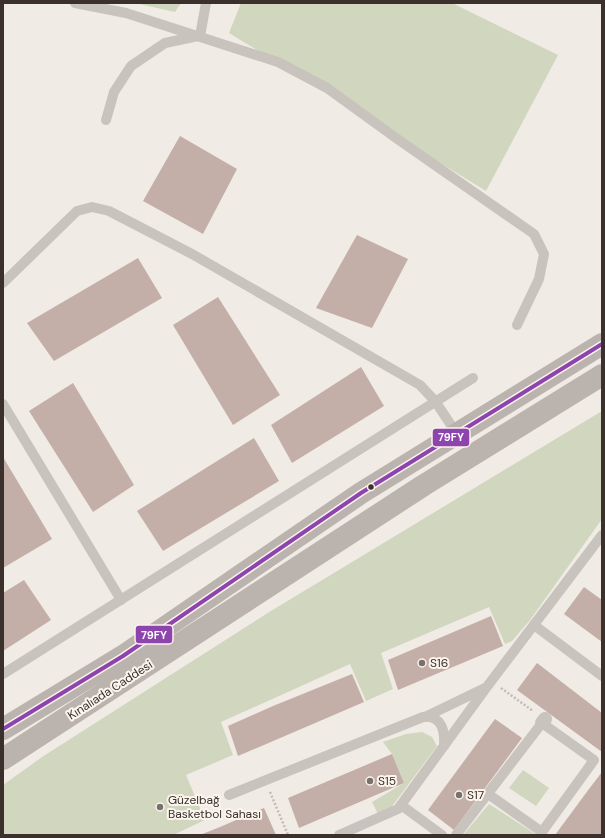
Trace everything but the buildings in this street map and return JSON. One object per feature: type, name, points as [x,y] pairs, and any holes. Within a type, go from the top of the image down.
[{"type":"main road","name":"Kınalıada Caddesi","points":[[3,729],[123,656],[361,494],[602,344]]},
{"type":"main road","name":"Kınalıada Caddesi","points":[[3,760],[424,485],[602,375]]},
{"type":"lane","points":[[75,3],[126,13],[278,62],[327,88],[534,234],[544,254],[539,279],[517,325]]},
{"type":"lane","points":[[200,36],[206,3]]},
{"type":"lane","points":[[106,120],[114,92],[131,66],[165,43],[200,36]]},
{"type":"lane","points":[[3,283],[77,210],[92,207],[104,209],[192,254],[420,385],[436,401],[457,434]]},
{"type":"lane","points":[[3,674],[473,378]]},
{"type":"lane","points":[[3,404],[121,600]]},
{"type":"lane","points":[[339,835],[398,809],[488,684],[602,535]]},
{"type":"lane","points":[[534,625],[602,676]]},
{"type":"lane","points":[[229,795],[423,718],[488,684]]},
{"type":"lane","points":[[423,718],[431,716],[438,720],[442,728],[444,746]]},
{"type":"lane","points":[[456,835],[544,721],[594,760],[542,832],[488,794]]},
{"type":"lane","points":[[401,805],[442,835]]},
{"type":"path","points":[[488,684],[544,721]]},
{"type":"path","points":[[265,780],[288,835]]},
{"type":"green space","points":[[135,3],[181,3],[175,12]]},
{"type":"green space","points":[[241,3],[452,3],[558,55],[486,191],[229,33]]},
{"type":"green space","points":[[602,411],[602,519],[530,620],[512,641],[505,644],[489,607],[381,653],[393,689],[366,701],[350,664],[221,722],[233,755],[186,775],[205,820],[173,835],[3,835],[3,785],[42,757],[266,614]]},
{"type":"green space","points":[[422,732],[432,737],[437,746],[390,809],[378,814],[372,802],[404,783],[392,754],[383,742],[406,734]]},
{"type":"green space","points":[[523,770],[549,788],[536,806],[509,788]]},
{"type":"green space","points":[[489,804],[537,835],[463,835]]},
{"type":"transit line","name":"79FY","points":[[3,729],[123,656],[361,493],[602,344]]},
{"type":"place","name":"S16","points":[[422,663]]},
{"type":"place","name":"S15","points":[[370,781]]},
{"type":"place","name":"S17","points":[[459,795]]},
{"type":"place","name":"Güzelbağ Basketbol Sahası","points":[[160,807]]}]
